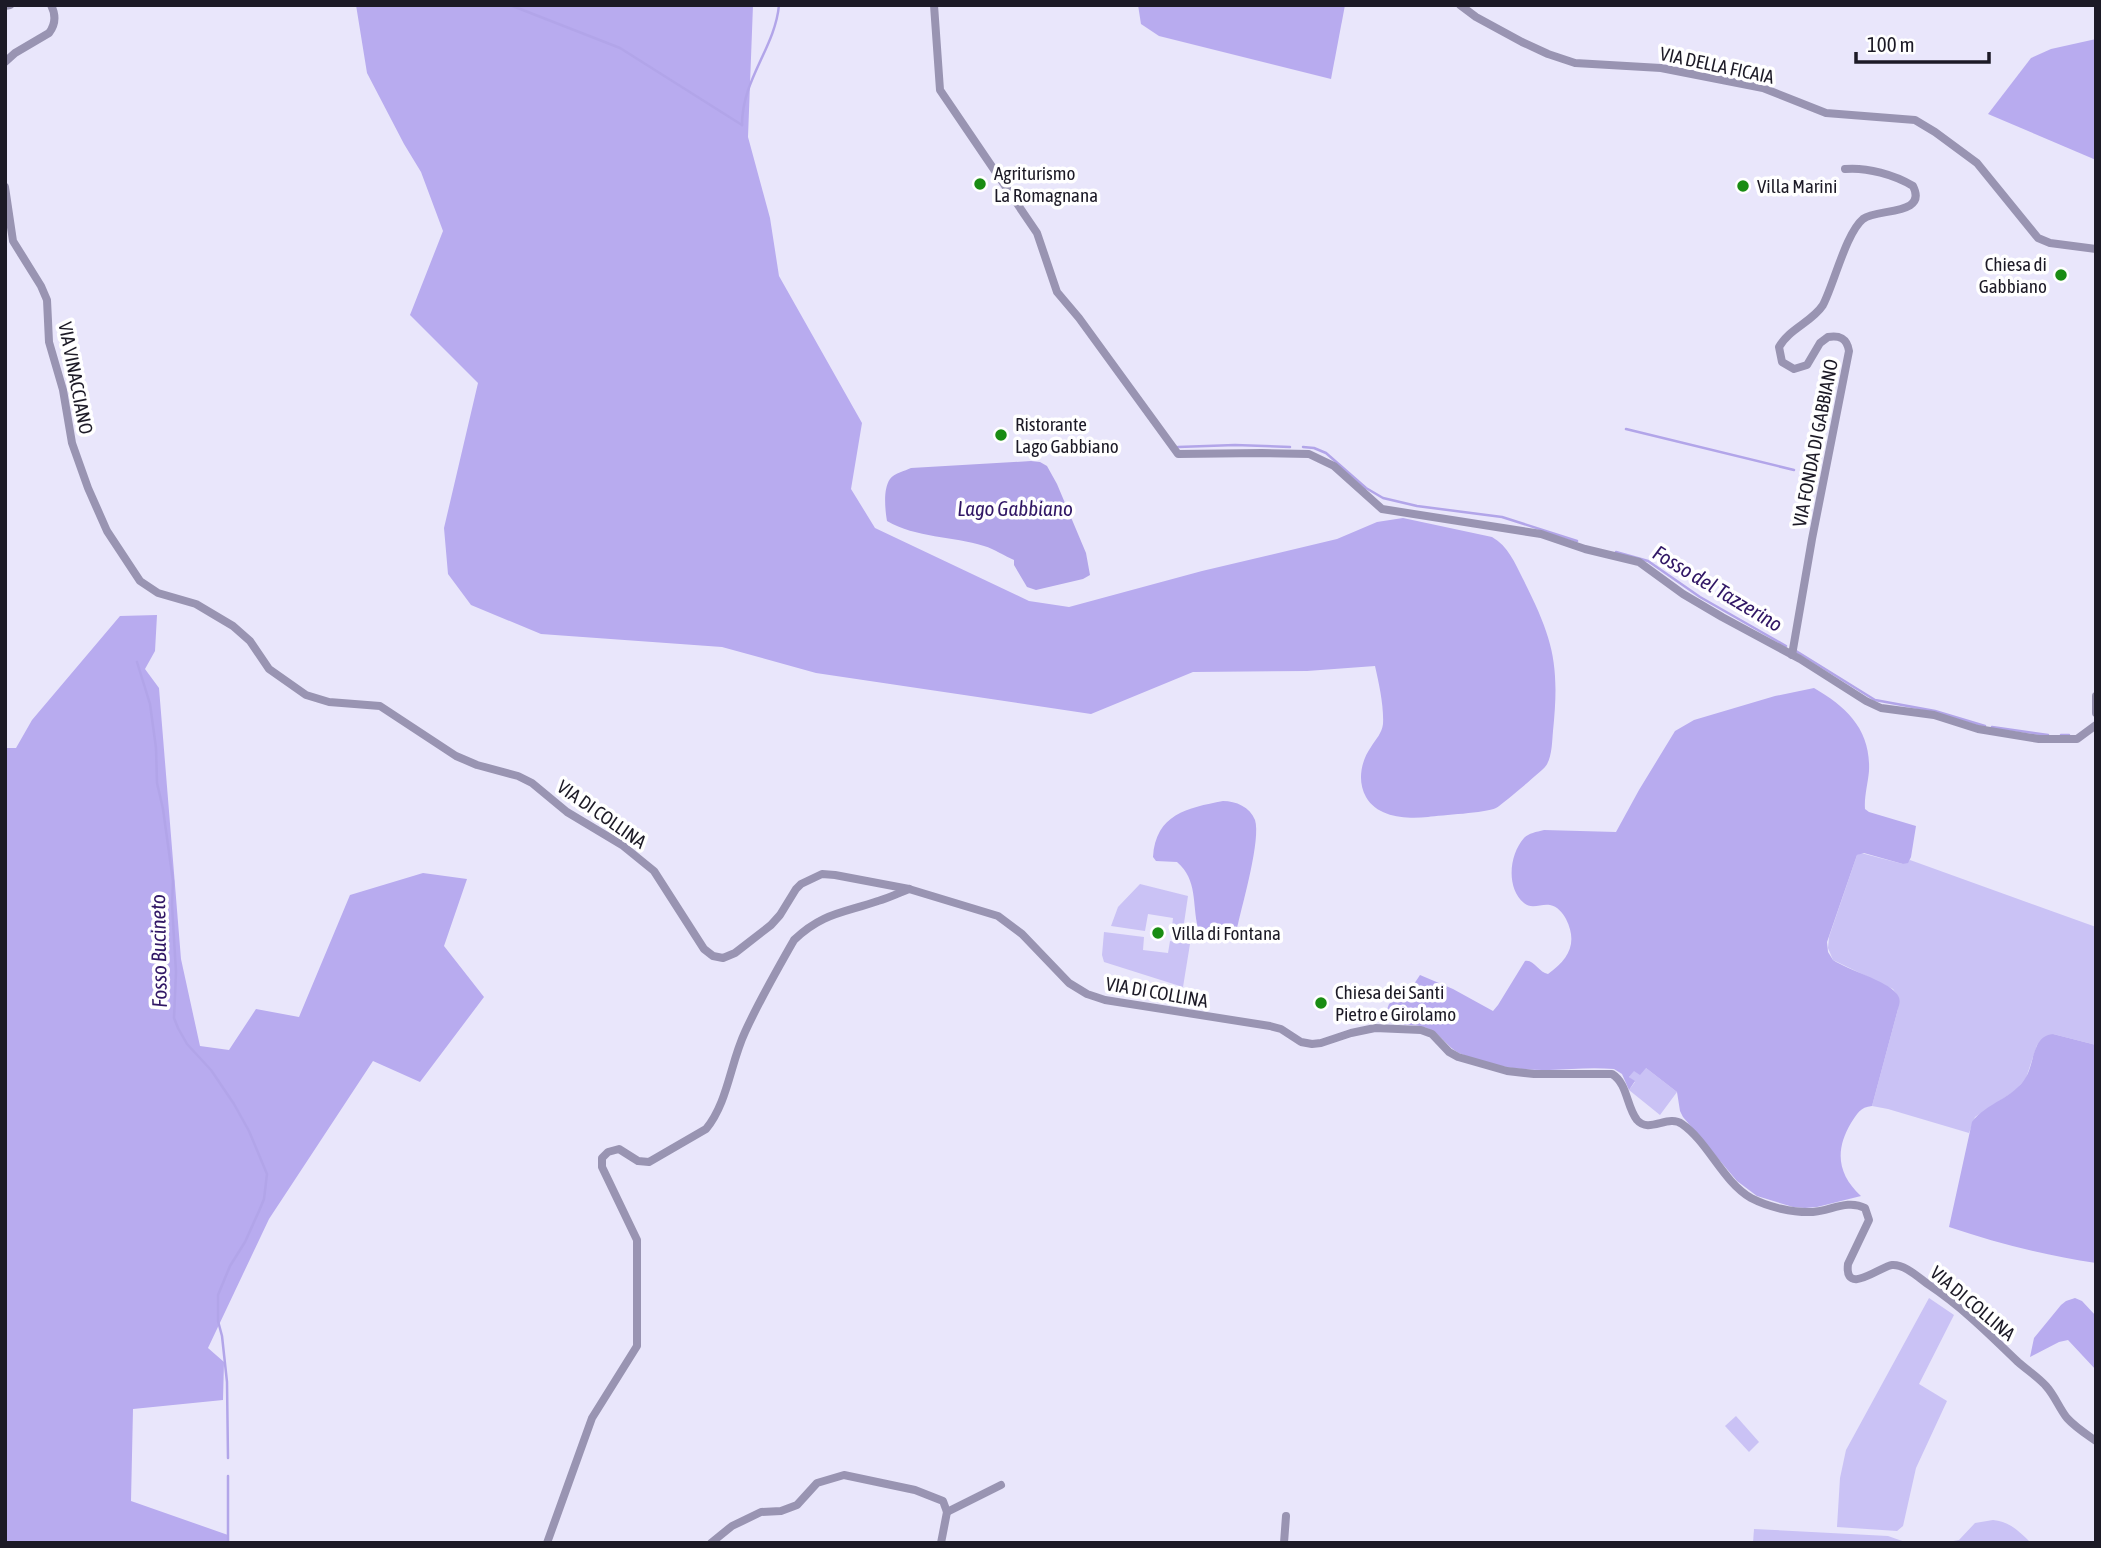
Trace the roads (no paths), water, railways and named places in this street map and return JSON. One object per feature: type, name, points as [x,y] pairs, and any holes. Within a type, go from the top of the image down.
[{"type":"street","points":[[5,62],[49,33],[55,18],[51,5]]},
{"type":"street","points":[[934,5],[940,90],[1037,233],[1056,292],[1079,318],[1178,454],[1300,453],[1319,457],[1334,466],[1382,509],[1541,534],[1639,562],[1692,600],[1881,708],[1934,715],[1978,729],[2034,738],[2077,739],[2096,725]]},
{"type":"street","name":"VIA DELLA FICAIA","points":[[1460,5],[1522,43],[1575,63],[1661,68],[1763,88],[1826,113],[1915,120],[1936,131],[1977,163],[2038,238],[2053,244],[2096,249]]},
{"type":"street","name":"VIA FONDA DI GABBIANO","points":[[1792,655],[1814,526],[1849,351],[1845,340],[1838,336],[1828,337],[1820,343],[1807,366],[1794,369],[1782,362],[1779,347],[1786,337],[1813,317],[1823,305],[1852,235],[1861,221],[1874,214],[1910,207],[1917,194],[1913,186],[1900,180],[1866,170],[1845,169]]},
{"type":"street","name":"VIA VINACCIANO","points":[[5,187],[13,241],[47,300],[49,342],[63,390],[72,443],[100,516],[132,570]]},
{"type":"street","name":"VIA DI COLLINA","points":[[132,570],[147,587],[196,604],[233,626],[250,641],[269,669],[306,695],[329,702],[380,706],[456,756],[532,783],[567,812],[622,845],[654,871],[704,949],[713,956],[723,958],[745,946],[776,920],[796,889],[816,876],[835,875],[909,889],[1004,919],[1069,983],[1087,994],[1105,1000],[1270,1026],[1281,1029],[1307,1044],[1321,1043],[1374,1028],[1421,1030],[1432,1034],[1449,1052],[1458,1057],[1501,1070],[1534,1074],[1612,1074],[1620,1081],[1634,1115],[1641,1123],[1649,1125],[1671,1120],[1680,1122],[1736,1185],[1754,1199],[1802,1212],[1849,1205],[1865,1208],[1869,1220],[1848,1264],[1850,1276],[1863,1279],[1883,1267],[1892,1265],[1901,1266],[1914,1274],[1980,1325],[2046,1386],[2066,1417],[2096,1441]]},
{"type":"street","points":[[2096,696],[2096,713]]},
{"type":"street","points":[[547,1543],[592,1418],[637,1346],[637,1240],[601,1167],[602,1158],[608,1152],[619,1149],[638,1161],[649,1162],[706,1129],[720,1107],[743,1035],[793,940],[822,919],[909,889]]},
{"type":"street","points":[[711,1543],[732,1526],[761,1512],[781,1511],[797,1505],[817,1483],[844,1475],[936,1496],[945,1503],[947,1512],[941,1543]]},
{"type":"street","points":[[947,1512],[1001,1486]]},
{"type":"street","points":[[1284,1543],[1286,1516]]},
{"type":"water","name":"Lago Gabbiano","points":[[1031,461],[1047,466],[1057,484],[1086,553],[1090,575],[1083,579],[1036,590],[1027,587],[1014,565],[1014,560],[992,549],[910,531],[887,521],[886,488],[890,479],[900,472],[911,468]]},
{"type":"waterway","points":[[510,5],[620,48],[742,125]]},
{"type":"waterway","points":[[742,125],[747,93],[772,35],[779,5]]},
{"type":"waterway","points":[[1626,429],[1794,470]]},
{"type":"waterway","points":[[1178,447],[1290,447]]},
{"type":"waterway","points":[[1303,447],[1326,453],[1366,488],[1383,498],[1417,506],[1502,517],[1577,541]]},
{"type":"waterway","name":"Fosso del Tazzerino","points":[[1616,552],[1648,561],[1700,597],[1786,646]]},
{"type":"waterway","name":"Fosso del Tazzerino","points":[[1796,651],[1875,700],[1935,711],[1985,726]]},
{"type":"waterway","name":"Fosso Bucineto","points":[[137,662],[150,704],[157,783],[173,881],[176,972],[174,1018],[187,1044],[211,1070],[234,1104],[267,1174],[264,1199],[218,1295],[218,1321],[227,1382],[228,1458]]},
{"type":"waterway","name":"Fosso del Tazzerino","points":[[1992,727],[2048,735]]},
{"type":"waterway","name":"Fosso del Tazzerino","points":[[2061,735],[2069,735]]},
{"type":"waterway","name":"Fosso Bucineto","points":[[228,1476],[228,1543]]},
{"type":"place","name":"Agriturismo La Romagnana","points":[[980,184]]},
{"type":"place","name":"Villa Marini","points":[[1743,186]]},
{"type":"place","name":"Chiesa di Gabbiano","points":[[2061,275]]},
{"type":"place","name":"Ristorante Lago Gabbiano","points":[[1001,435]]},
{"type":"place","name":"Villa di Fontana","points":[[1158,933]]},
{"type":"place","name":"Chiesa dei Santi Pietro e Girolamo","points":[[1321,1003]]}]
